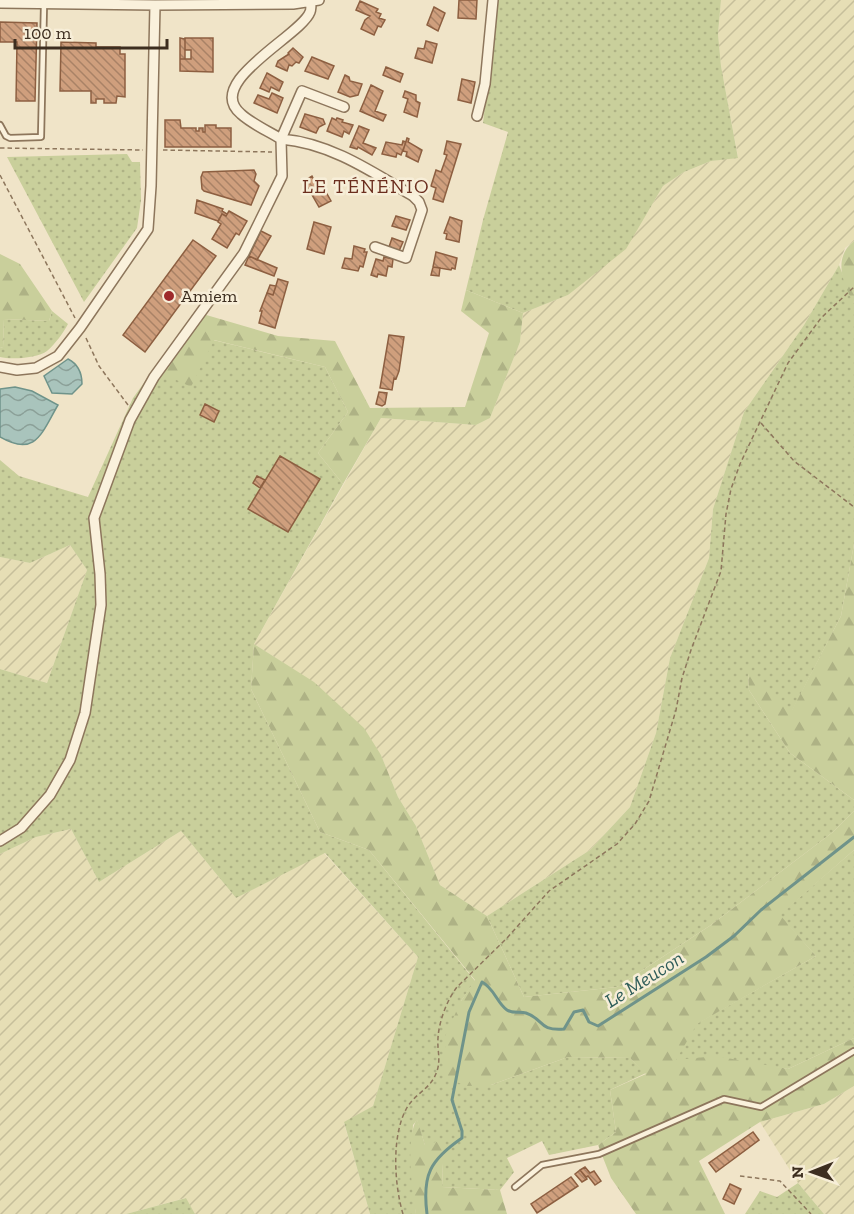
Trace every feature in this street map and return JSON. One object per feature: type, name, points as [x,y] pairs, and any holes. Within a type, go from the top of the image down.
[{"type":"street","points":[[477,116],[484,84],[493,0]]},
{"type":"street","points":[[0,3],[154,5],[315,1],[302,24],[240,77],[234,90],[234,104],[240,114],[281,139],[302,140],[350,158],[413,196],[419,202],[422,210],[406,258],[375,246]]},
{"type":"street","points":[[0,367],[17,370],[36,368],[58,356],[148,229],[152,150],[154,5]]},
{"type":"street","points":[[0,840],[21,828],[50,795],[70,760],[85,714],[100,605],[100,574],[94,518],[135,412],[154,377],[244,253],[282,176],[281,139],[302,91],[344,107]]},
{"type":"lane","points":[[0,125],[6,136],[10,138],[41,137],[44,4]]},
{"type":"lane","points":[[515,1187],[542,1165],[599,1154],[723,1098],[761,1107],[854,1051]]},
{"type":"path","points":[[0,147],[280,152]]},
{"type":"path","points":[[0,175],[108,380],[135,412]]},
{"type":"path","points":[[403,1214],[399,1196],[396,1139],[409,1104],[429,1087],[435,1076],[440,1059],[439,1029],[451,996],[549,891],[616,844],[634,824],[649,801],[676,710],[682,678],[721,571],[726,514],[731,489],[740,464],[779,380],[799,347],[831,307],[854,287]]},
{"type":"path","points":[[760,422],[794,461],[854,507]]},
{"type":"path","points":[[740,1176],[780,1181],[811,1214]]},
{"type":"shaded area","points":[[721,0],[854,0],[854,241],[845,248],[839,265],[804,325],[744,412],[713,509],[709,558],[670,658],[656,733],[630,807],[590,850],[487,916],[440,885],[416,826],[398,797],[381,755],[282,662],[254,644],[381,418],[476,425],[490,418],[520,342],[523,313],[568,295],[647,213],[663,186],[684,172],[711,161],[738,157],[721,66],[718,34]]},
{"type":"shaded area","points":[[70,545],[87,570],[47,683],[0,669],[0,557],[30,563]]},
{"type":"shaded area","points":[[71,829],[99,882],[181,831],[236,898],[324,853],[418,957],[373,1106],[344,1123],[370,1214],[195,1214],[185,1198],[126,1214],[0,1214],[0,854],[36,837]]},
{"type":"shaded area","points":[[854,1086],[854,1214],[824,1214],[798,1183],[760,1122],[824,1104]]},
{"type":"green space","points":[[497,0],[721,0],[718,34],[721,66],[738,158],[711,161],[684,172],[663,186],[626,249],[568,295],[523,313],[466,290],[508,132],[483,123]]},
{"type":"green space","points":[[127,154],[132,162],[140,162],[141,200],[137,228],[84,302],[7,157]]},
{"type":"green space","points":[[854,241],[854,303],[843,279],[842,262],[847,247]]},
{"type":"green space","points":[[0,254],[20,264],[52,311],[49,321],[4,319],[3,347],[0,348]]},
{"type":"green space","points":[[839,265],[854,303],[854,544],[841,616],[792,711],[748,674],[749,690],[790,753],[854,800],[854,811],[833,832],[711,925],[617,987],[524,997],[487,916],[590,850],[630,807],[656,733],[670,658],[709,558],[713,509],[744,412],[804,325]]},
{"type":"green space","points":[[466,290],[523,313],[520,342],[490,418],[476,425],[381,418],[343,484],[318,453],[348,412],[325,367],[214,340],[191,387],[154,369],[196,312],[278,336],[335,341],[370,408],[465,407],[489,333],[461,311]]},
{"type":"green space","points":[[52,311],[68,324],[47,351],[24,358],[0,357],[0,348],[3,347],[4,319],[49,321]]},
{"type":"green space","points":[[213,340],[325,367],[348,412],[318,453],[343,484],[254,644],[251,689],[320,832],[369,850],[475,981],[461,1001],[491,1085],[568,1057],[630,1058],[646,1073],[610,1090],[616,1132],[598,1145],[549,1155],[542,1141],[507,1158],[514,1172],[500,1190],[442,1187],[443,1163],[425,1145],[417,1120],[413,1125],[411,1165],[416,1214],[370,1214],[344,1122],[373,1106],[418,957],[325,853],[236,898],[181,831],[99,882],[71,829],[36,837],[0,854],[0,669],[47,683],[87,570],[70,545],[30,563],[0,557],[0,460],[19,476],[88,497],[133,398],[154,369]]},
{"type":"green space","points":[[854,544],[854,800],[790,753],[749,690],[748,673],[792,710],[841,616]]},
{"type":"green space","points":[[254,644],[314,682],[364,728],[381,755],[398,797],[416,826],[440,885],[487,916],[524,997],[617,987],[711,925],[833,832],[854,811],[854,850],[780,915],[816,956],[697,1024],[676,1060],[716,1056],[788,1069],[854,1038],[854,1086],[824,1104],[760,1122],[699,1161],[725,1214],[636,1214],[611,1178],[598,1145],[616,1132],[610,1090],[646,1074],[630,1058],[568,1057],[491,1085],[468,1086],[444,1078],[446,1034],[461,1001],[475,980],[369,850],[320,832],[251,689]]},
{"type":"green space","points":[[854,850],[854,1038],[788,1069],[675,1060],[696,1024],[816,956],[779,915]]},
{"type":"green space","points":[[417,1119],[425,1145],[439,1141],[451,1155],[443,1163],[442,1187],[500,1190],[507,1214],[416,1214],[410,1152],[413,1128]]},
{"type":"green space","points":[[798,1183],[824,1214],[745,1214],[760,1191],[777,1197]]},
{"type":"green space","points":[[186,1198],[195,1214],[126,1214]]},
{"type":"water","points":[[68,359],[79,369],[82,384],[72,394],[52,393],[44,376]]},
{"type":"water","points":[[15,387],[32,391],[58,405],[42,433],[30,443],[22,445],[0,437],[0,389]]},
{"type":"building","points":[[459,0],[477,0],[476,19],[458,18]]},
{"type":"building","points":[[360,1],[378,9],[376,12],[381,14],[379,18],[385,20],[381,27],[378,26],[374,35],[361,29],[365,20],[370,16],[356,10]]},
{"type":"building","points":[[434,7],[445,13],[438,31],[427,25]]},
{"type":"building","points":[[0,22],[37,23],[35,101],[16,101],[17,42],[0,42]]},
{"type":"building","points":[[180,38],[185,39],[185,59],[180,59]]},
{"type":"building","points":[[185,38],[213,38],[213,72],[180,71],[180,59],[191,59],[191,50],[185,50]]},
{"type":"building","points":[[426,41],[437,44],[432,63],[415,58],[418,48],[424,49]]},
{"type":"building","points":[[61,42],[96,43],[96,47],[120,47],[120,54],[125,54],[125,97],[117,96],[116,103],[104,103],[104,99],[96,99],[96,103],[91,103],[91,91],[60,91]]},
{"type":"building","points":[[293,48],[303,57],[299,63],[289,65],[287,71],[276,66],[278,61],[289,54]]},
{"type":"building","points":[[312,57],[334,66],[328,79],[305,71]]},
{"type":"building","points":[[386,67],[403,74],[400,82],[383,75]]},
{"type":"building","points":[[267,73],[283,82],[279,91],[271,87],[269,92],[260,88]]},
{"type":"building","points":[[345,75],[350,81],[362,84],[358,95],[350,97],[338,92]]},
{"type":"building","points":[[462,79],[475,82],[471,103],[458,100]]},
{"type":"building","points":[[371,85],[383,91],[375,111],[386,115],[383,121],[360,111]]},
{"type":"building","points":[[405,91],[416,95],[416,101],[420,103],[417,117],[404,112],[408,99],[403,97]]},
{"type":"building","points":[[272,93],[283,98],[277,113],[254,103],[258,95],[269,99]]},
{"type":"building","points":[[305,114],[323,119],[325,124],[319,127],[316,133],[300,127]]},
{"type":"building","points":[[332,118],[353,125],[349,134],[344,131],[342,137],[327,131]]},
{"type":"building","points":[[165,120],[180,120],[181,128],[196,128],[196,131],[199,131],[199,128],[203,128],[203,132],[205,132],[205,125],[231,128],[231,147],[165,147]]},
{"type":"building","points":[[359,126],[369,130],[363,143],[376,148],[372,155],[358,147],[357,149],[350,147]]},
{"type":"building","points":[[407,138],[408,142],[422,150],[418,162],[406,156],[407,152],[403,151]]},
{"type":"building","points":[[403,141],[406,142],[401,155],[397,153],[396,157],[382,154],[386,142],[402,145]]},
{"type":"building","points":[[447,141],[461,144],[443,202],[433,199],[436,188],[431,186],[436,170],[441,172],[447,155],[444,154]]},
{"type":"building","points":[[254,170],[256,174],[254,181],[259,186],[251,205],[202,189],[203,172]]},
{"type":"building","points":[[312,176],[315,182],[319,180],[331,201],[319,207],[304,181]]},
{"type":"building","points":[[197,200],[223,209],[226,216],[222,214],[218,221],[195,213]]},
{"type":"building","points":[[229,211],[247,221],[239,235],[236,233],[227,248],[212,239],[221,224],[218,222],[222,214],[226,216]]},
{"type":"building","points":[[396,216],[410,220],[406,230],[392,226]]},
{"type":"building","points":[[450,217],[462,221],[459,242],[446,239],[447,234],[444,233]]},
{"type":"building","points":[[314,222],[331,227],[324,254],[307,249]]},
{"type":"building","points":[[261,231],[271,236],[257,260],[249,256]]},
{"type":"building","points":[[392,238],[403,242],[399,251],[389,247]]},
{"type":"building","name":"Amiem","points":[[193,240],[216,256],[145,352],[123,335]]},
{"type":"building","points":[[354,246],[365,249],[364,252],[367,252],[363,267],[360,266],[358,271],[342,268],[345,258],[352,259]]},
{"type":"building","points":[[436,252],[457,258],[455,269],[433,267]]},
{"type":"building","points":[[249,256],[277,268],[274,276],[245,265]]},
{"type":"building","points":[[384,257],[393,259],[392,267],[388,266],[386,276],[371,275],[376,259],[383,261]]},
{"type":"building","points":[[433,267],[440,268],[439,276],[431,275]]},
{"type":"building","points":[[278,279],[288,282],[275,328],[259,323],[262,311],[260,311],[267,293],[273,295]]},
{"type":"building","points":[[270,285],[276,286],[273,295],[267,293]]},
{"type":"building","points":[[389,335],[404,337],[399,371],[396,379],[394,378],[392,390],[380,388]]},
{"type":"building","points":[[379,392],[387,393],[385,404],[382,406],[376,404]]},
{"type":"building","points":[[205,404],[219,411],[214,422],[200,415]]},
{"type":"building","points":[[280,456],[320,479],[288,532],[248,509]]},
{"type":"building","points":[[257,476],[265,480],[260,488],[253,483]]},
{"type":"building","points":[[753,1132],[759,1140],[716,1172],[709,1163]]},
{"type":"building","points":[[585,1167],[590,1173],[594,1171],[601,1181],[595,1185],[580,1170]]},
{"type":"building","points":[[580,1170],[587,1179],[582,1182],[575,1174]]},
{"type":"building","points":[[571,1177],[578,1186],[537,1213],[531,1204]]},
{"type":"building","points":[[730,1184],[741,1189],[734,1204],[723,1199]]},
{"type":"waterway","name":"Le Meucon","points":[[427,1214],[426,1189],[431,1170],[442,1154],[462,1138],[452,1100],[469,1012],[482,982],[490,988],[507,1010],[532,1015],[550,1028],[564,1029],[574,1012],[583,1010],[589,1022],[598,1026],[706,957],[734,936],[761,910],[854,837]]},
{"type":"place","name":"Amiem","points":[[169,296]]},
{"type":"district","name":"LE TÉNÉNIO","points":[[366,186]]}]
